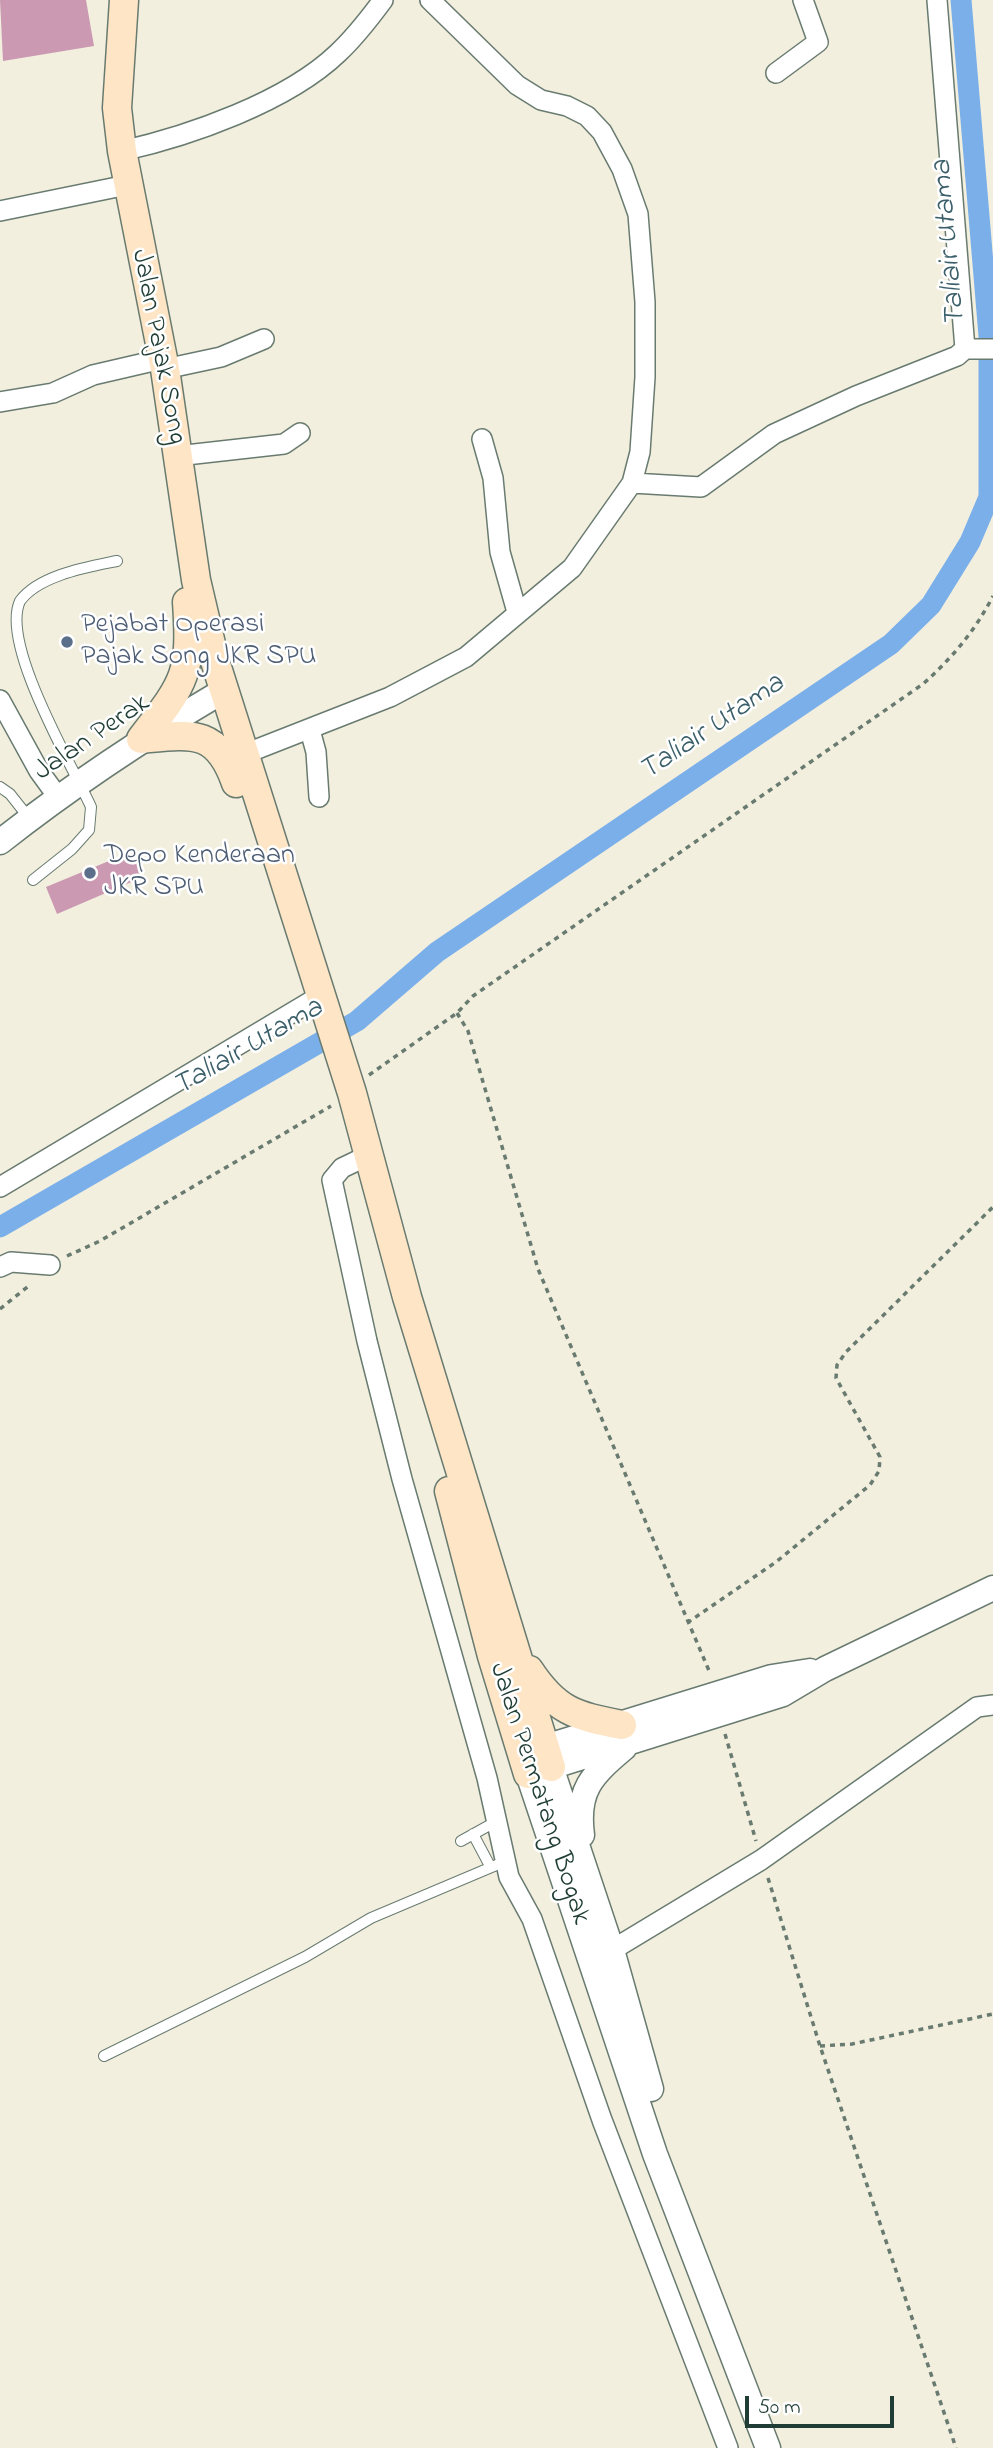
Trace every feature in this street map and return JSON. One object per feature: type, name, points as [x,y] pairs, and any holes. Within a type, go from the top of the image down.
[{"type":"main road","name":"Jalan Pajak Song","points":[[124,0],[118,81],[121,152],[163,364],[196,580],[223,691]]},
{"type":"main road","points":[[141,739],[177,692],[185,675],[190,657],[187,598],[196,580]]},
{"type":"main road","name":"Jalan Permatang Bogak","points":[[223,691],[352,1093],[407,1297],[516,1650],[536,1761]]},
{"type":"main road","points":[[141,739],[182,735],[204,740],[219,748],[230,768],[275,900],[289,932],[305,951]]},
{"type":"main road","name":"Jalan Permatang Bogak","points":[[407,1297],[437,1448],[492,1656],[536,1761]]},
{"type":"main road","points":[[516,1650],[542,1690],[557,1705],[572,1714],[626,1734]]},
{"type":"street","points":[[121,152],[177,139],[274,96],[309,77],[338,54],[383,0]]},
{"type":"street","points":[[242,755],[390,697],[466,657],[572,568],[632,483],[644,421],[645,302],[638,214],[622,169],[602,132],[587,116],[567,106],[541,100],[517,85],[430,0]]},
{"type":"street","points":[[776,73],[818,42],[803,0]]},
{"type":"street","points":[[632,483],[701,487],[774,434],[856,396],[978,349],[937,0]]},
{"type":"street","points":[[0,211],[127,186]]},
{"type":"street","points":[[0,402],[53,393],[93,375],[221,357],[264,339]]},
{"type":"street","points":[[177,456],[284,444],[300,433]]},
{"type":"street","points":[[482,439],[493,478],[500,552],[517,612]]},
{"type":"street","name":"Jalan Perak","points":[[0,842],[58,797],[141,739],[223,691]]},
{"type":"street","points":[[0,700],[39,771],[58,797]]},
{"type":"street","points":[[310,730],[316,752],[319,797]]},
{"type":"street","points":[[0,1187],[322,1003]]},
{"type":"street","points":[[369,1155],[342,1168],[332,1180],[401,1479],[460,1678],[497,1821],[498,1864],[509,1877],[532,1919],[602,2120],[728,2448]]},
{"type":"street","points":[[0,1267],[11,1262],[50,1265]]},
{"type":"street","points":[[536,1761],[718,1705],[783,1693],[825,1669],[993,1588]]},
{"type":"street","points":[[612,1950],[761,1860],[977,1707],[993,1705]]},
{"type":"street","points":[[586,1873],[580,1815],[581,1797],[626,1734]]},
{"type":"street","name":"Jalan Permatang Bogak","points":[[536,1761],[586,1873],[612,1950],[704,2282]]},
{"type":"street","name":"Jalan Permatang Bogak","points":[[536,1761],[655,2154],[768,2448]]},
{"type":"lane","points":[[33,880],[72,849],[89,830],[91,807],[23,675],[14,647],[15,615],[20,601],[62,573],[117,561]]},
{"type":"lane","points":[[0,787],[10,794],[29,819]]},
{"type":"lane","points":[[461,1841],[497,1821]]},
{"type":"lane","points":[[104,2056],[306,1957],[371,1918],[498,1864],[473,1834]]},
{"type":"path","points":[[0,1309],[50,1265],[112,1234],[352,1093],[377,1067],[457,1013],[473,996],[923,684],[954,656],[981,620],[993,596]]},
{"type":"path","points":[[457,1013],[468,1031],[538,1269],[687,1623],[718,1705],[761,1860],[820,2046],[956,2448]]},
{"type":"path","points":[[687,1623],[776,1562],[870,1485],[879,1471],[880,1457],[836,1378],[837,1365],[846,1352],[993,1207]]},
{"type":"path","points":[[820,2046],[852,2044],[993,2014]]},
{"type":"building","points":[[0,0],[86,0],[94,46],[3,61]]},
{"type":"building","points":[[133,851],[143,877],[57,914],[46,887]]},
{"type":"waterway","name":"Taliair Utama","points":[[0,1227],[357,1021],[437,952],[891,644],[931,605],[970,542],[989,497],[989,336],[961,0]]},
{"type":"place","name":"Pejabat Operasi Pajak Song JKR SPU","points":[[67,642]]},
{"type":"place","name":"Depo Kenderaan JKR SPU","points":[[90,873]]}]
